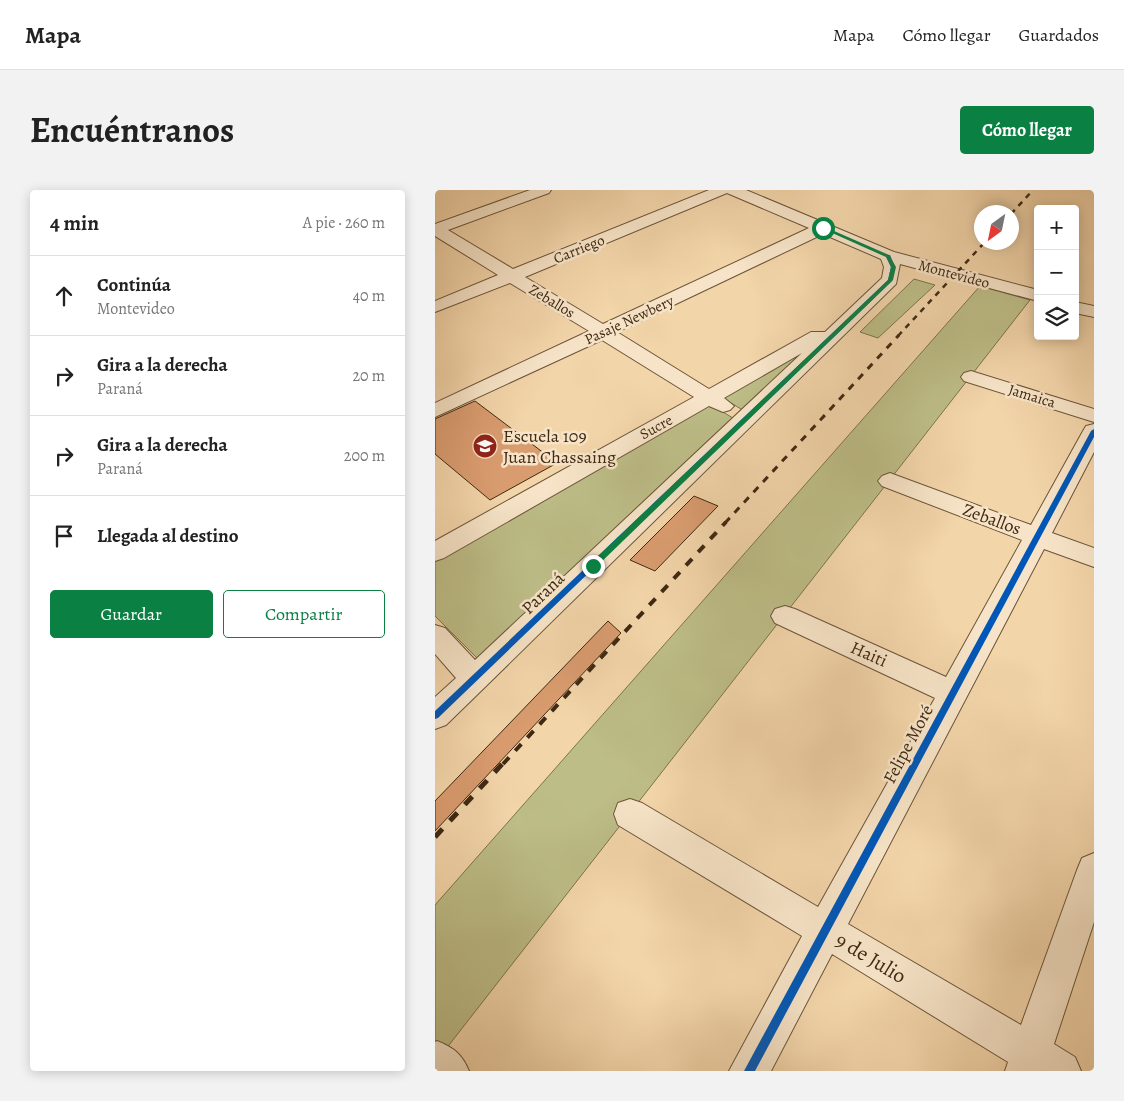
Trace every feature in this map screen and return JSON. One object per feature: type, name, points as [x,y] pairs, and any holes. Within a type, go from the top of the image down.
[{"type":"street","points":[[435,229],[544,190]]},
{"type":"street","name":"Carriego","points":[[435,307],[722,190]]},
{"type":"street","name":"Montevideo","points":[[733,190],[888,256],[1034,295]]},
{"type":"street","name":"Pasaje Newbery","points":[[435,411],[823,228]]},
{"type":"street","name":"Zeballos","points":[[435,229],[745,419]]},
{"type":"street","name":"Paraná","points":[[435,716],[890,280],[893,267],[888,256]]},
{"type":"street","points":[[1079,307],[1094,312]]},
{"type":"street","name":"Sucre","points":[[435,552],[852,317]]},
{"type":"street","name":"Jamaica","points":[[971,377],[1094,416]]},
{"type":"street","name":"Felipe Moré","points":[[749,1071],[1094,431]]},
{"type":"street","name":"Zeballos","points":[[889,481],[1094,558]]},
{"type":"street","name":"Haiti","points":[[785,616],[953,693]]},
{"type":"street","points":[[435,636],[475,679]]},
{"type":"street","name":"9 de Julio","points":[[630,814],[825,930],[1039,1065]]},
{"type":"street","points":[[1039,1065],[1094,870]]},
{"type":"green space","points":[[914,279],[935,285],[878,338],[860,332]]},
{"type":"green space","points":[[980,286],[1030,300],[435,1063],[435,905]]},
{"type":"green space","points":[[825,337],[746,412],[721,397]]},
{"type":"green space","points":[[706,402],[738,421],[481,662],[435,616],[435,559]]},
{"type":"building","name":"Escuela 109 Juan Chassaing","points":[[475,401],[557,463],[490,500],[435,454],[435,419]]},
{"type":"building","points":[[694,496],[718,506],[655,571],[630,560]]},
{"type":"building","points":[[608,621],[621,633],[435,831],[435,801]]},
{"type":"railway","points":[[1019,205],[1033,190]]},
{"type":"railway","points":[[898,336],[978,250]]},
{"type":"railway","points":[[725,523],[899,335]]},
{"type":"railway","points":[[503,764],[726,522]]},
{"type":"railway","points":[[435,837],[504,762]]},
{"type":"cycle path","points":[[435,716],[890,280],[893,267],[888,256]]},
{"type":"cycle path","points":[[749,1071],[1094,431]]},
{"type":"place","name":"Escuela 109 Juan Chassaing","points":[[485,446]]},
{"type":"route","points":[[593,566],[890,280],[893,267],[888,256],[823,228]]}]
